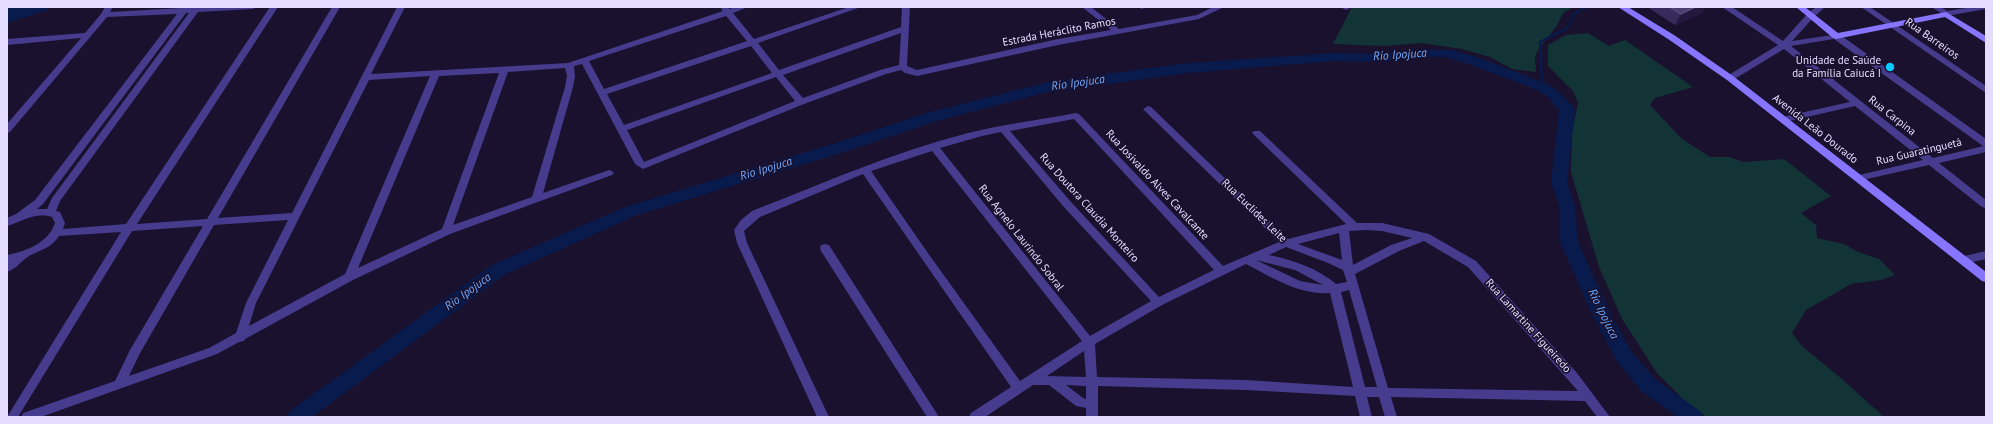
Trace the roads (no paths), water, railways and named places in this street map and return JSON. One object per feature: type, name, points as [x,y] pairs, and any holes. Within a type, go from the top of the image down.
[{"type":"main road","name":"Avenida Leão Dourado","points":[[1622,7],[1671,37],[1730,78],[1785,119],[1986,278]]},
{"type":"main road","points":[[1800,7],[1836,36],[1946,14],[1986,40]]},
{"type":"street","points":[[7,130],[107,11],[253,7]]},
{"type":"street","points":[[12,417],[129,228],[274,7]]},
{"type":"street","points":[[120,383],[134,353],[336,7]]},
{"type":"street","points":[[240,338],[250,303],[402,7]]},
{"type":"street","points":[[366,77],[545,68],[569,64],[726,9],[744,7]]},
{"type":"street","points":[[602,93],[857,7]]},
{"type":"street","points":[[584,59],[620,129],[640,164],[643,166],[801,102],[883,72],[903,67],[906,7]]},
{"type":"street","points":[[1086,7],[1117,31]]},
{"type":"street","name":"Estrada Heráclito Ramos","points":[[903,67],[908,71],[917,73],[1117,31],[1199,16],[1220,7]]},
{"type":"street","name":"Rua Carpina","points":[[1726,7],[1784,45],[1986,205]]},
{"type":"street","points":[[1730,78],[1784,45],[1811,15],[1821,7]]},
{"type":"street","name":"Rua Barreiros","points":[[1865,7],[1986,90]]},
{"type":"street","points":[[1935,7],[1946,14],[1986,7]]},
{"type":"street","points":[[51,213],[55,200],[197,8]]},
{"type":"street","points":[[20,216],[39,202],[185,9]]},
{"type":"street","points":[[726,9],[801,102]]},
{"type":"street","points":[[620,129],[904,29]]},
{"type":"street","points":[[7,50],[11,42],[87,34]]},
{"type":"street","points":[[1784,45],[1836,36],[1986,144]]},
{"type":"street","points":[[537,197],[571,76],[569,64]]},
{"type":"street","points":[[446,231],[504,70]]},
{"type":"street","points":[[349,276],[434,74]]},
{"type":"street","points":[[1785,119],[1856,103]]},
{"type":"street","name":"Rua Euclides Leite","points":[[1148,109],[1286,243],[1332,260],[1348,270]]},
{"type":"street","name":"Rua Josivaldo Alves Cavalcante","points":[[1003,129],[1076,116],[1220,271]]},
{"type":"street","points":[[823,417],[742,243],[739,230],[756,214],[865,170],[981,133],[1003,129]]},
{"type":"street","name":"Rua Doutora Claudia Monteiro","points":[[1003,129],[1067,204],[1158,302]]},
{"type":"street","points":[[1258,133],[1349,227],[1348,270],[1391,417]]},
{"type":"street","name":"Rua Agnelo Laurindo Sobral","points":[[934,147],[1089,342]]},
{"type":"street","name":"Rua Guaratinguetá","points":[[1858,178],[1986,149]]},
{"type":"street","points":[[865,170],[1019,389]]},
{"type":"street","points":[[27,417],[213,351],[240,338],[349,276],[446,231],[537,197],[609,173]]},
{"type":"street","points":[[7,222],[20,216],[37,212],[56,215],[60,223],[56,233],[37,249],[23,255],[7,259]]},
{"type":"street","points":[[56,233],[294,216]]},
{"type":"street","name":"Rua Lamartine Figueiredo","points":[[975,417],[1089,342],[1158,302],[1220,271],[1286,243],[1349,227],[1382,227],[1425,237],[1472,264],[1562,363],[1604,417]]},
{"type":"street","points":[[1348,270],[1395,248],[1425,237]]},
{"type":"street","points":[[825,248],[933,417]]},
{"type":"street","points":[[7,268],[23,255]]},
{"type":"street","points":[[1964,260],[1986,255]]},
{"type":"street","points":[[1252,258],[1297,286],[1310,289],[1335,290],[1353,285]]},
{"type":"street","name":"Rua Euclides Leite","points":[[1252,258],[1306,269],[1322,278],[1335,290]]},
{"type":"street","points":[[1335,290],[1366,417]]},
{"type":"street","points":[[1089,342],[1092,382],[1092,417]]},
{"type":"street","points":[[1033,380],[1246,385],[1360,392],[1587,396]]},
{"type":"street","points":[[1052,381],[1080,403],[1091,404]]},
{"type":"water","points":[[7,7],[50,7],[47,10],[7,23]]},
{"type":"waterway","points":[[1542,87],[1540,42],[1567,28],[1574,14],[1586,7]]},
{"type":"waterway","name":"Rio Ipojuca","points":[[297,417],[498,270],[631,211],[835,149],[935,116],[1048,87],[1188,68],[1335,57],[1384,58],[1416,53],[1446,53],[1474,61],[1542,87],[1553,94],[1567,109],[1565,140],[1559,182],[1567,206],[1569,242],[1603,318],[1624,356],[1648,385],[1693,417]]},
{"type":"place","name":"Unidade de Saúde da Família Caiucá I","points":[[1890,67]]}]
